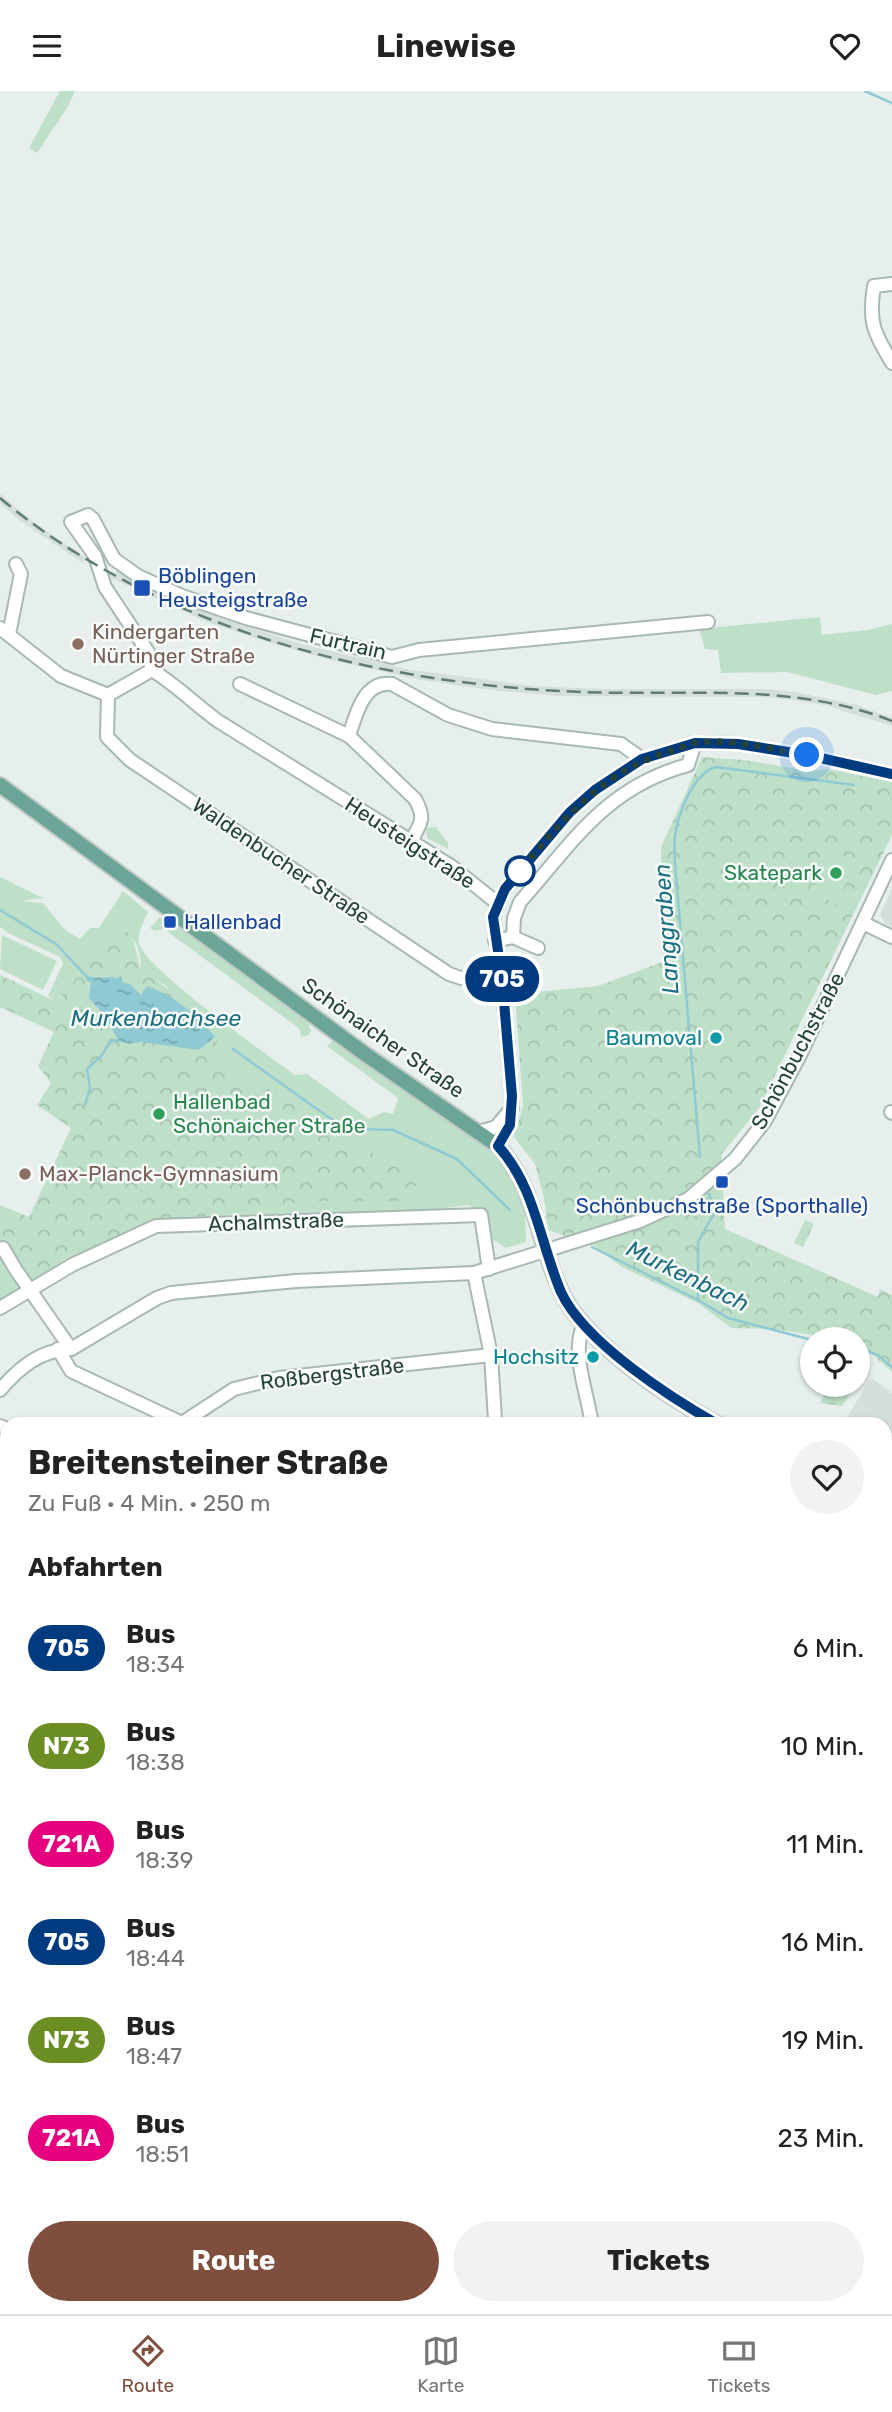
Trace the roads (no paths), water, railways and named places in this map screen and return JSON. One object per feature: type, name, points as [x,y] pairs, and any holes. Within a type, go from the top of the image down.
[{"type":"main road","name":"Schönaicher Straße","points":[[0,785],[355,1047],[498,1146],[513,1164],[527,1190],[546,1252],[563,1295],[584,1324],[622,1359],[666,1392],[706,1417]]},
{"type":"street","points":[[892,285],[874,286],[870,310],[876,336],[892,363]]},
{"type":"street","name":"Furtrain","points":[[152,670],[148,652],[105,587],[94,556],[71,522],[88,515],[93,519],[114,559],[138,576],[181,596],[246,618],[391,657],[419,650],[708,622]]},
{"type":"street","points":[[16,564],[21,574],[4,631],[61,676],[108,695],[152,670]]},
{"type":"street","name":"Heusteigstraße","points":[[152,670],[171,682],[190,701],[218,721],[451,866],[497,903],[493,917],[502,978],[512,1108],[510,1125],[498,1146]]},
{"type":"street","points":[[349,736],[359,705],[375,685],[382,682],[392,684],[447,715],[492,729],[621,744],[642,759]]},
{"type":"street","points":[[240,684],[349,736],[415,799],[421,810],[422,821],[411,841]]},
{"type":"street","name":"Waldenbucher Straße","points":[[108,695],[107,737],[130,760],[449,974],[461,978],[502,978]]},
{"type":"street","points":[[513,937],[513,918],[520,901],[588,823],[627,790],[663,771],[688,765],[695,743]]},
{"type":"street","points":[[497,903],[505,889],[570,812],[595,790],[642,759],[695,743],[751,746],[892,774]]},
{"type":"street","name":"Schönbuchstraße","points":[[546,1252],[640,1221],[673,1207],[688,1199],[734,1159],[765,1121],[782,1090],[892,860]]},
{"type":"street","points":[[863,923],[892,937]]},
{"type":"street","points":[[495,941],[513,937],[538,948]]},
{"type":"street","points":[[480,1132],[496,1127],[512,1108]]},
{"type":"street","name":"Achalmstraße","points":[[0,1308],[72,1265],[156,1226],[481,1215],[489,1269]]},
{"type":"street","points":[[4,1248],[16,1270],[32,1290],[65,1349],[71,1371],[169,1417]]},
{"type":"street","points":[[0,1390],[34,1358],[65,1349],[171,1293],[296,1281],[474,1273],[546,1252]]},
{"type":"street","points":[[474,1273],[491,1355],[495,1417]]},
{"type":"street","points":[[584,1324],[578,1340],[578,1353],[590,1417]]},
{"type":"street","name":"Roßbergstraße","points":[[194,1417],[233,1389],[279,1378],[491,1355]]},
{"type":"water","name":"Murkenbachsee","points":[[121,975],[123,983],[130,984],[141,995],[147,986],[175,1000],[201,1021],[215,1037],[199,1050],[119,1041],[103,1014],[89,998],[91,983],[86,980],[88,976],[118,979]]},
{"type":"waterway","points":[[865,91],[892,103]]},
{"type":"waterway","name":"Langgraben","points":[[700,1157],[675,864],[675,836],[683,806],[700,777],[716,767],[854,785]]},
{"type":"waterway","name":"Murkenbach","points":[[0,910],[56,944],[88,978]]},
{"type":"waterway","points":[[85,1105],[90,1088],[87,1069],[102,1055],[111,1040],[119,1041]]},
{"type":"waterway","name":"Murkenbach","points":[[233,1049],[338,1124],[358,1129],[393,1130],[457,1159],[510,1210]]},
{"type":"waterway","name":"Langgraben","points":[[698,1300],[698,1242],[716,1210],[709,1194]]},
{"type":"waterway","name":"Langgraben","points":[[592,1247],[728,1318],[800,1337]]},
{"type":"waterway","name":"Murkenbach","points":[[870,1352],[878,1355],[892,1367]]},
{"type":"railway","points":[[0,498],[62,544],[129,583],[201,616],[275,642],[351,662],[429,677],[506,687],[583,692],[739,693],[778,696],[855,709],[892,721]]},
{"type":"place","name":"Böblingen Heusteigstraße","points":[[142,588]]},
{"type":"place","name":"Kindergarten Nürtinger Straße","points":[[78,644]]},
{"type":"place","name":"Skatepark","points":[[836,873]]},
{"type":"place","name":"Hallenbad","points":[[170,922]]},
{"type":"place","name":"Baumoval","points":[[716,1038]]},
{"type":"place","name":"Hallenbad Schönaicher Straße","points":[[159,1114]]},
{"type":"place","name":"Max-Planck-Gymnasium","points":[[25,1174]]},
{"type":"place","name":"Schönbuchstraße (Sporthalle)","points":[[722,1182]]},
{"type":"place","name":"Hochsitz","points":[[593,1357]]}]
